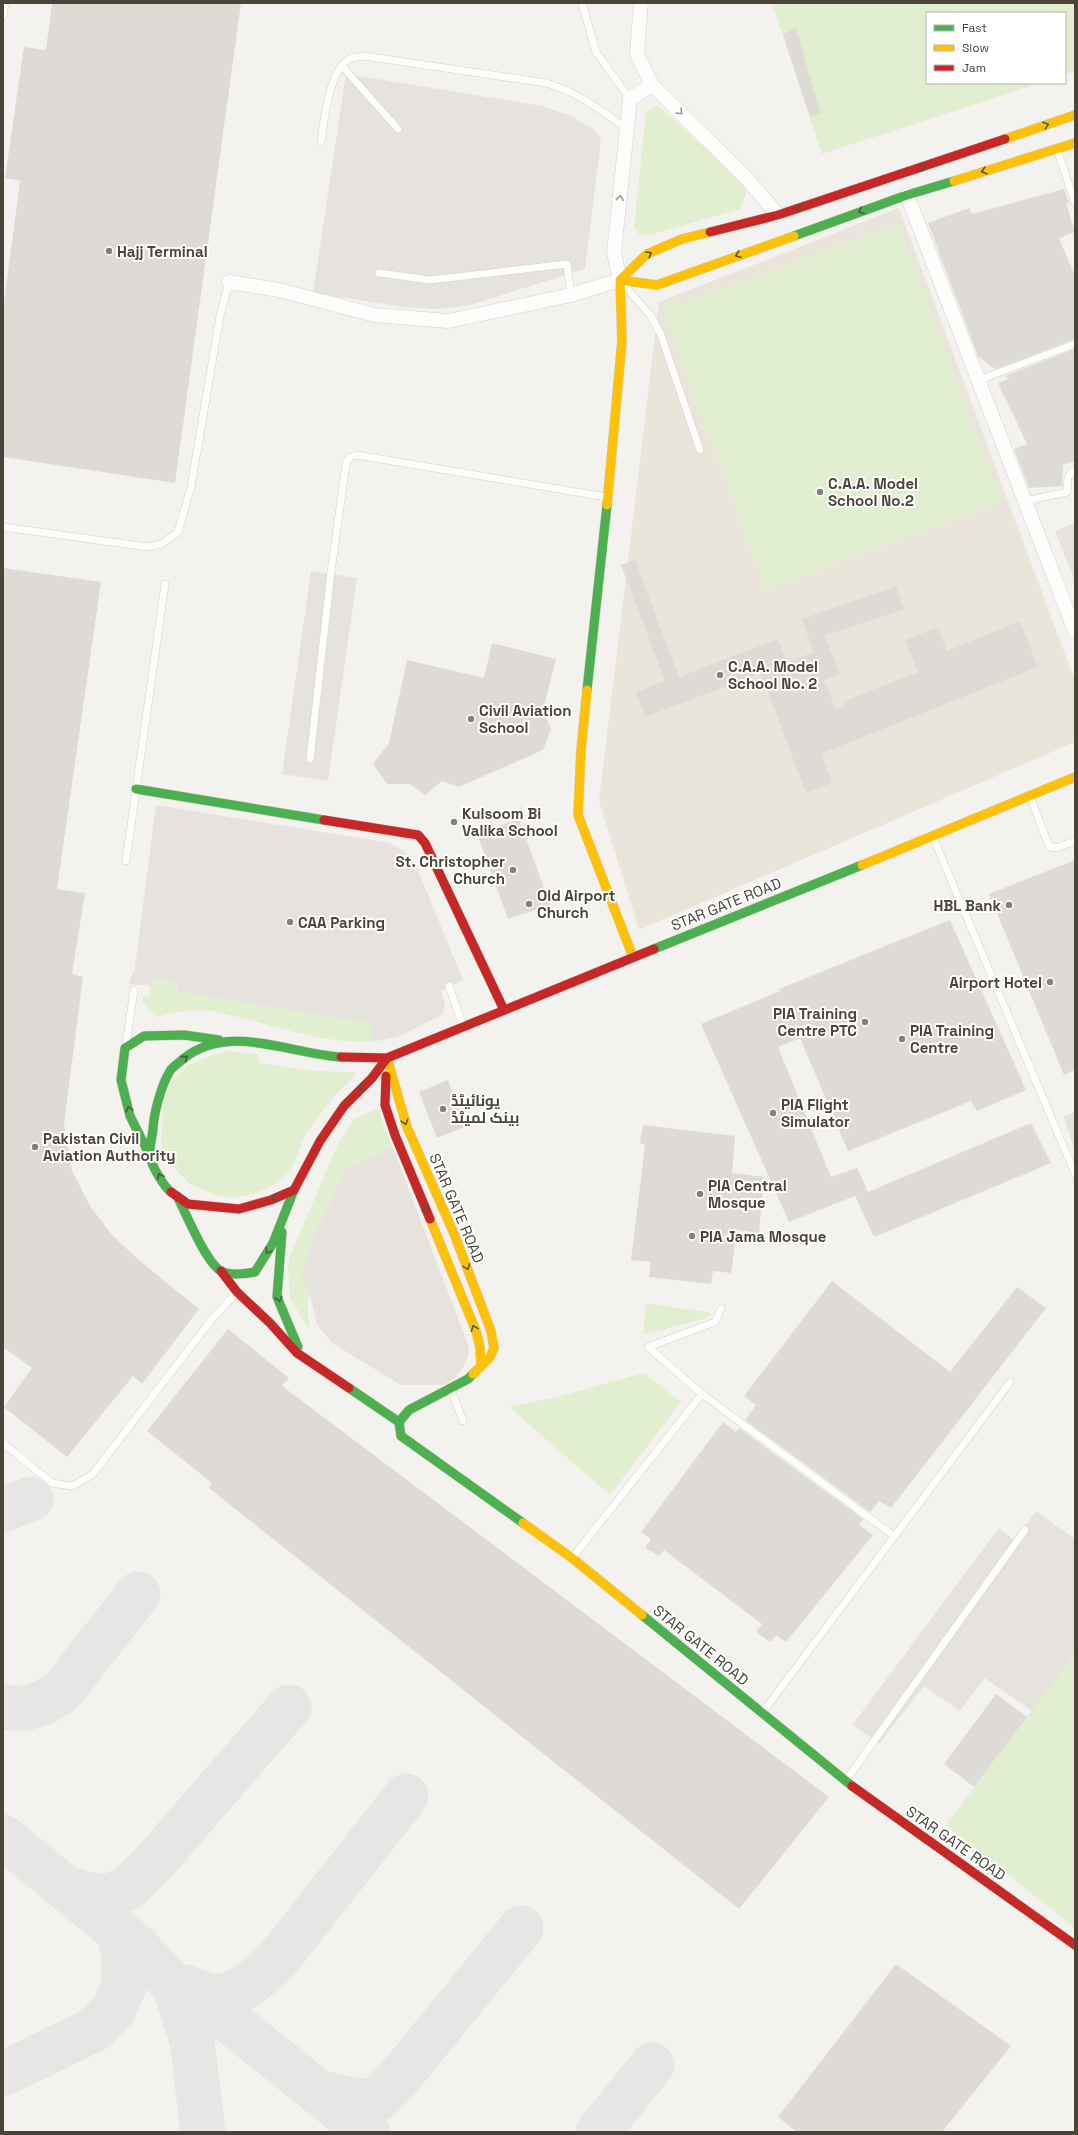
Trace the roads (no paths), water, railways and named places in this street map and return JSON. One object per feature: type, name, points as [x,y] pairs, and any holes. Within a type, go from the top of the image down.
[{"type":"street","points":[[641,3],[637,54],[652,85],[748,180],[778,215]]},
{"type":"street","points":[[633,957],[578,814],[581,750],[608,498],[622,341],[620,280],[614,254],[630,99],[652,85]]},
{"type":"street","points":[[620,280],[647,254],[682,238],[778,215],[1075,115]]},
{"type":"street","points":[[998,141],[1004,165]]},
{"type":"street","points":[[229,282],[279,290],[375,315],[448,321],[571,295],[620,280],[657,285],[907,194],[1075,143]]},
{"type":"street","points":[[907,194],[1075,631]]},
{"type":"street","name":"STAR GATE ROAD","points":[[387,1058],[932,837],[1075,777]]},
{"type":"street","points":[[136,788],[418,835],[425,843],[504,1010]]},
{"type":"street","points":[[294,1190],[271,1200],[239,1208],[188,1204],[165,1188],[130,1116],[121,1080],[125,1048],[144,1036],[184,1035],[224,1041],[261,1043],[325,1056],[378,1059],[387,1058]]},
{"type":"street","points":[[150,1157],[154,1116],[170,1070],[190,1053],[204,1046],[224,1041]]},
{"type":"street","points":[[220,1271],[239,1275],[255,1272],[273,1243],[294,1190],[324,1135],[344,1106],[372,1078],[387,1058]]},
{"type":"street","name":"STAR GATE ROAD","points":[[387,1058],[385,1105],[395,1135],[476,1331],[480,1347],[481,1366]]},
{"type":"street","name":"STAR GATE ROAD","points":[[387,1058],[407,1127],[455,1236],[491,1331],[494,1348],[490,1357],[468,1380],[451,1390],[409,1410],[399,1422],[401,1436],[572,1558],[845,1781],[1075,1945]]},
{"type":"street","points":[[177,1196],[211,1261],[237,1292],[301,1355],[399,1422]]},
{"type":"street","points":[[283,1218],[278,1297],[301,1355]]},
{"type":"lane","points":[[3,16],[5,3]]},
{"type":"lane","points":[[582,3],[596,52],[630,99]]},
{"type":"lane","points":[[321,142],[324,115],[336,76],[342,66],[351,58],[364,56],[546,83],[568,89],[585,99],[627,130]]},
{"type":"lane","points":[[342,66],[398,129]]},
{"type":"lane","points":[[1056,149],[1072,185],[1075,203]]},
{"type":"lane","points":[[379,273],[430,280],[567,264],[571,295]]},
{"type":"lane","points":[[620,280],[651,316],[661,335],[700,450]]},
{"type":"lane","points":[[3,527],[148,547],[162,544],[178,532],[191,487],[220,316],[229,282]]},
{"type":"lane","points":[[979,380],[1075,344]]},
{"type":"lane","points":[[310,759],[332,564],[346,464],[350,457],[358,455],[608,498]]},
{"type":"lane","points":[[1025,501],[1067,492],[1068,477],[1075,471]]},
{"type":"lane","points":[[126,861],[165,584]]},
{"type":"lane","points":[[1030,796],[1048,844],[1052,848],[1075,841]]},
{"type":"lane","points":[[932,837],[1075,1174]]},
{"type":"lane","points":[[449,986],[463,1026]]},
{"type":"lane","points":[[125,1048],[134,990]]},
{"type":"lane","points":[[3,1443],[52,1483],[72,1486],[92,1475],[212,1319],[237,1292]]},
{"type":"lane","points":[[721,1309],[715,1322],[648,1347],[702,1394],[894,1536]]},
{"type":"lane","points":[[762,1713],[1010,1382]]},
{"type":"lane","points":[[451,1390],[463,1421]]},
{"type":"lane","points":[[572,1558],[702,1394]]},
{"type":"lane","points":[[845,1781],[1025,1530]]},
{"type":"place","name":"Hajj Terminal","points":[[109,251]]},
{"type":"place","name":"C.A.A. Model School No.2","points":[[820,492]]},
{"type":"place","name":"C.A.A. Model School No. 2","points":[[720,675]]},
{"type":"place","name":"Civil Aviation School","points":[[471,719]]},
{"type":"place","name":"Kulsoom Bi Valika School","points":[[454,822]]},
{"type":"place","name":"St. Christopher Church","points":[[513,870]]},
{"type":"place","name":"Old Airport Church","points":[[529,904]]},
{"type":"place","name":"HBL Bank","points":[[1009,905]]},
{"type":"place","name":"CAA Parking","points":[[290,922]]},
{"type":"place","name":"Airport Hotel","points":[[1050,982]]},
{"type":"place","name":"PIA Training Centre PTC","points":[[865,1022]]},
{"type":"place","name":"PIA Training Centre","points":[[902,1039]]},
{"type":"place","name":"یونائیٹڈ بینک لمیٹڈ","points":[[443,1109]]},
{"type":"place","name":"PIA Flight Simulator","points":[[773,1113]]},
{"type":"place","name":"Pakistan Civil Aviation Authority","points":[[35,1147]]},
{"type":"place","name":"PIA Central Mosque","points":[[700,1194]]},
{"type":"place","name":"PIA Jama Mosque","points":[[692,1236]]}]
